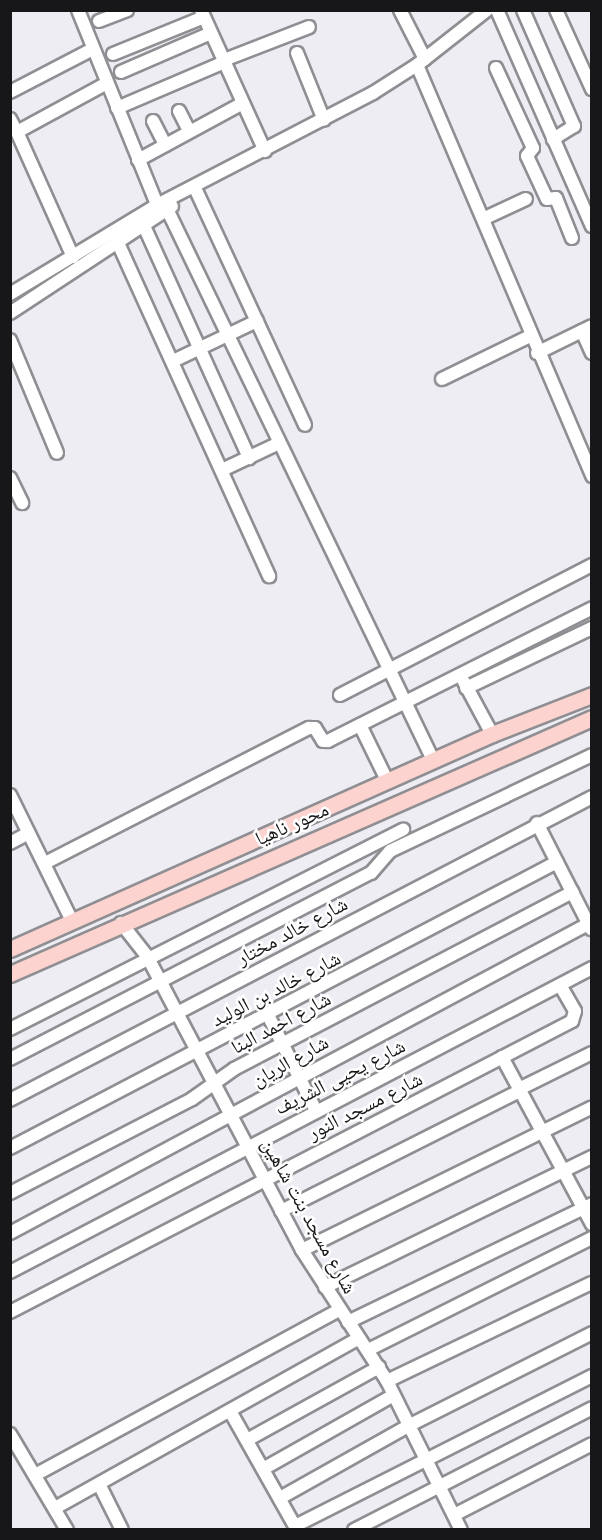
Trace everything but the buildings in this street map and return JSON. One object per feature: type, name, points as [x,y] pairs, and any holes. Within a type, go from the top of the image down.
[{"type":"main road","name":"محور ناهيا","points":[[10,949],[492,734],[591,695]]},
{"type":"main road","name":"محور ناهيا","points":[[10,974],[121,923],[591,718]]},
{"type":"street","points":[[78,10],[138,160],[228,336],[433,760]]},
{"type":"street","points":[[99,21],[127,10]]},
{"type":"street","points":[[400,10],[485,218],[530,336],[591,476]]},
{"type":"street","points":[[10,294],[178,197],[324,120],[421,62],[487,10]]},
{"type":"street","points":[[497,10],[553,139],[586,200],[590,219],[567,225]]},
{"type":"street","points":[[523,10],[574,126],[553,139]]},
{"type":"street","points":[[556,10],[591,89]]},
{"type":"street","points":[[113,54],[203,14],[265,151]]},
{"type":"street","points":[[117,108],[309,27]]},
{"type":"street","points":[[120,72],[211,33]]},
{"type":"street","points":[[10,92],[93,49]]},
{"type":"street","points":[[297,53],[324,120]]},
{"type":"street","points":[[496,68],[533,148],[527,156],[547,199],[556,198],[572,238]]},
{"type":"street","points":[[17,132],[107,83]]},
{"type":"street","points":[[138,160],[243,103]]},
{"type":"street","points":[[179,111],[189,131]]},
{"type":"street","points":[[10,119],[73,257]]},
{"type":"street","points":[[153,121],[165,145]]},
{"type":"street","points":[[195,188],[305,425]]},
{"type":"street","points":[[485,218],[526,199]]},
{"type":"street","points":[[10,313],[144,226],[162,208]]},
{"type":"street","points":[[144,226],[249,458]]},
{"type":"street","points":[[118,243],[269,576]]},
{"type":"street","points":[[173,362],[257,321]]},
{"type":"street","points":[[537,352],[586,328],[591,353]]},
{"type":"street","points":[[442,379],[530,336]]},
{"type":"street","points":[[10,340],[57,453]]},
{"type":"street","points":[[222,470],[279,443]]},
{"type":"street","points":[[10,478],[22,503]]},
{"type":"street","points":[[340,694],[591,565]]},
{"type":"street","points":[[45,864],[309,728],[315,728],[326,742],[591,608]]},
{"type":"street","points":[[466,688],[591,628]]},
{"type":"street","points":[[460,675],[492,734]]},
{"type":"street","points":[[360,724],[387,780]]},
{"type":"street","points":[[10,1059],[380,865],[390,851],[458,810],[591,755]]},
{"type":"street","name":"شارع خالد مختار","points":[[10,1100],[537,823],[591,797]]},
{"type":"street","points":[[12,801],[72,921]]},
{"type":"street","points":[[537,823],[590,927]]},
{"type":"street","points":[[10,1029],[147,956],[404,830]]},
{"type":"street","points":[[10,843],[29,833]]},
{"type":"street","name":"شارع خالد بن الوليد","points":[[10,1148],[557,862]]},
{"type":"street","name":"شارع احمد البنا","points":[[10,1193],[282,1045],[572,892]]},
{"type":"street","name":"شارع مسجد بنت شاهين","points":[[121,923],[147,956],[302,1250],[387,1381],[461,1530]]},
{"type":"street","name":"شارع الريان","points":[[10,1233],[232,1117],[298,1078],[590,927]]},
{"type":"street","name":"شارع يحيى الشريف","points":[[10,1272],[591,968]]},
{"type":"street","name":"شارع مسجد النور","points":[[10,1312],[574,1019],[575,1011],[560,985]]},
{"type":"street","points":[[268,1015],[316,1112]]},
{"type":"street","points":[[281,1211],[591,1053]]},
{"type":"street","points":[[502,1057],[563,1171],[587,1206],[591,1224]]},
{"type":"street","points":[[302,1250],[591,1107]]},
{"type":"street","points":[[325,1287],[591,1156]]},
{"type":"street","points":[[348,1322],[587,1206]]},
{"type":"street","points":[[368,1350],[591,1238]]},
{"type":"street","points":[[387,1381],[591,1283]]},
{"type":"street","points":[[35,1475],[339,1310]]},
{"type":"street","points":[[279,1498],[410,1425],[591,1333]]},
{"type":"street","points":[[55,1508],[359,1338]]},
{"type":"street","points":[[247,1440],[379,1367]]},
{"type":"street","points":[[230,1411],[296,1528],[426,1458],[591,1376]]},
{"type":"street","points":[[263,1469],[394,1395]]},
{"type":"street","points":[[354,1530],[591,1408]]},
{"type":"street","points":[[10,1434],[67,1530]]},
{"type":"street","points":[[454,1515],[591,1444]]},
{"type":"street","points":[[99,1484],[122,1530]]}]
